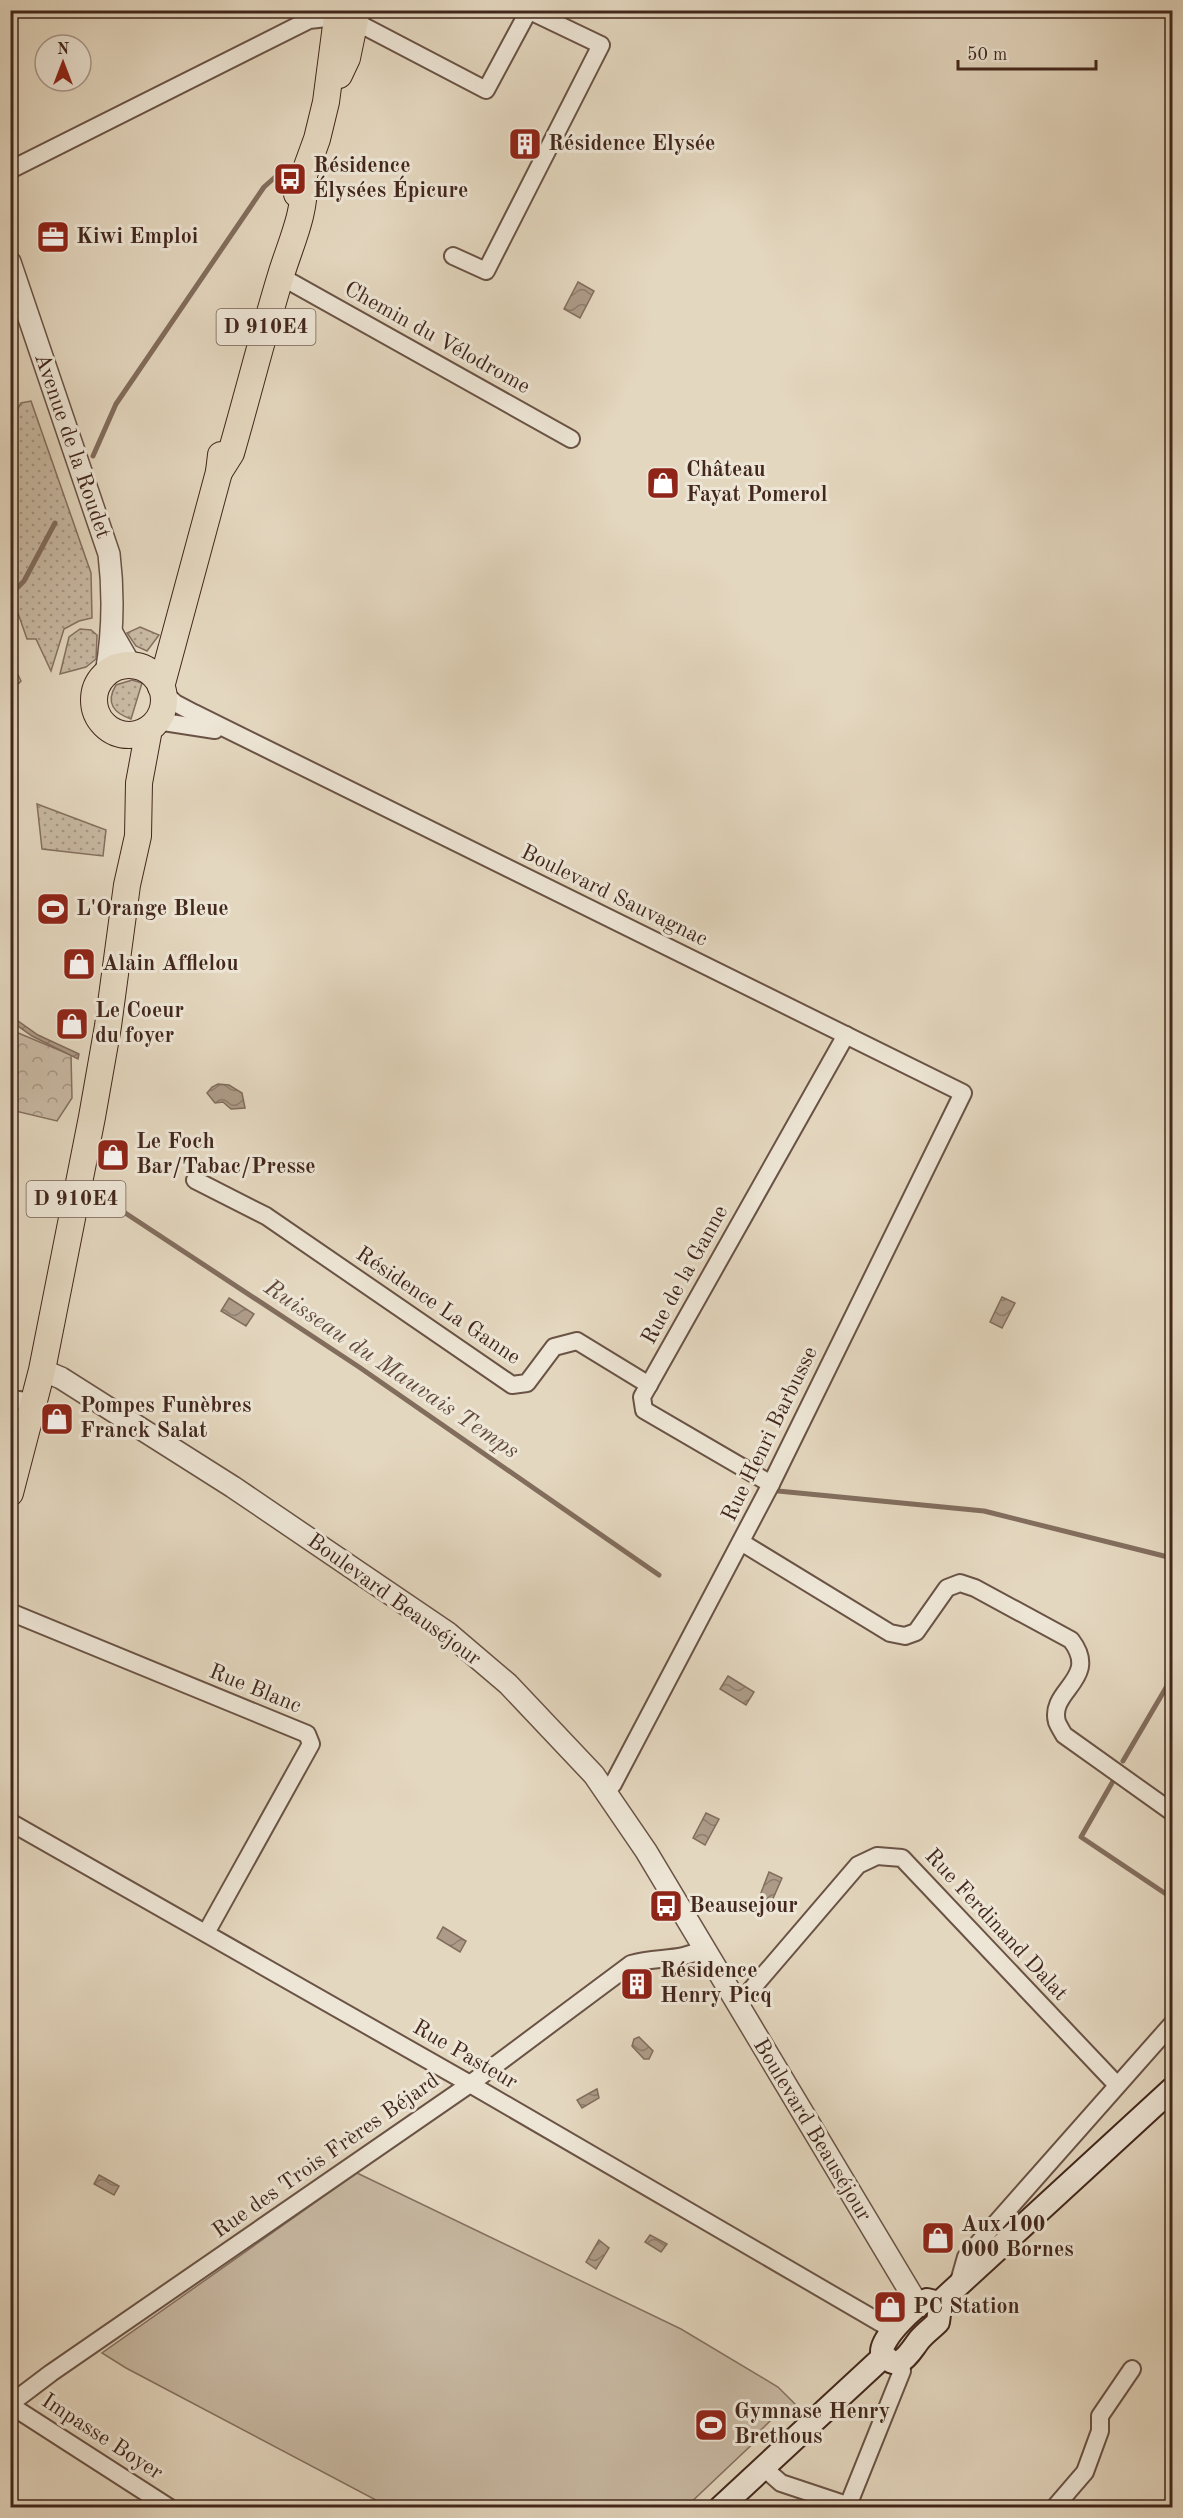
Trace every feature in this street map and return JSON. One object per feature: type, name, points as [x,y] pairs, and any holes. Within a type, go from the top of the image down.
[{"type":"main road","name":"D 910E4","points":[[149,678],[189,580],[219,472],[231,453],[280,276],[297,230],[305,198],[304,177],[326,102],[347,58],[346,22]]},
{"type":"main road","points":[[122,666],[149,678],[162,712],[153,725],[139,734],[117,734],[100,722],[93,702],[98,682],[106,674],[122,666]]},
{"type":"main road","name":"D 910E4","points":[[10,1493],[23,1400],[42,1370],[92,1118],[128,885],[138,836],[139,783],[153,725]]},
{"type":"main road","name":"D 910E4","points":[[117,734],[127,762],[128,885]]},
{"type":"main road","points":[[892,2359],[881,2349],[883,2343],[896,2328],[958,2284],[1173,2089]]},
{"type":"main road","points":[[720,2508],[892,2359],[907,2358],[921,2338],[938,2322],[941,2313],[928,2304]]},
{"type":"street","points":[[10,170],[309,20],[346,22],[486,90],[529,11],[601,45],[486,271],[453,256]]},
{"type":"street","name":"Avenue de la Roudet","points":[[10,262],[109,554],[112,581],[112,633],[106,674]]},
{"type":"street","name":"Chemin du Vélodrome","points":[[280,276],[571,439]]},
{"type":"street","name":"Avenue de la Roudet","points":[[112,633],[149,678]]},
{"type":"street","name":"Boulevard Sauvagnac","points":[[149,678],[175,703],[963,1093]]},
{"type":"street","name":"Boulevard Sauvagnac","points":[[153,725],[190,725],[245,737]]},
{"type":"street","name":"Rue de la Ganne","points":[[771,1484],[644,1410],[642,1397],[846,1035]]},
{"type":"street","name":"Rue Henri Barbusse","points":[[607,1791],[614,1784],[771,1484],[963,1093]]},
{"type":"street","name":"Résidence La Ganne","points":[[195,1180],[266,1215],[512,1385],[527,1383],[554,1347],[577,1341],[649,1385]]},
{"type":"street","name":"Boulevard Beauséjour","points":[[42,1370],[61,1378],[233,1487],[448,1633],[508,1684],[607,1791],[646,1851],[738,2005],[928,2304]]},
{"type":"street","points":[[741,1542],[890,1633],[905,1636],[916,1632],[948,1588],[960,1583],[975,1588],[1071,1640],[1080,1652],[1081,1670],[1058,1706],[1057,1722],[1065,1735],[1173,1812]]},
{"type":"street","name":"Rue Blanc","points":[[10,1612],[307,1734],[311,1744],[206,1933]]},
{"type":"street","name":"Rue Pasteur","points":[[10,1821],[470,2084],[886,2326],[896,2328]]},
{"type":"street","name":"Rue Ferdinand Dalat","points":[[738,2005],[858,1865],[877,1856],[902,1858],[1118,2085]]},
{"type":"street","name":"Rue des Trois Frères Béjard","points":[[10,2405],[51,2373],[470,2084],[632,1964],[645,1960],[689,1957],[705,1948]]},
{"type":"street","points":[[958,2284],[966,2257],[1173,2024]]},
{"type":"street","points":[[764,2468],[781,2482],[850,2507],[902,2371],[892,2359]]},
{"type":"street","points":[[1054,2508],[1085,2472],[1100,2431],[1100,2416],[1132,2369]]},
{"type":"street","name":"Impasse Boyer","points":[[10,2405],[170,2508]]},
{"type":"green space","points":[[31,401],[91,573],[92,618],[79,621],[64,629],[51,671],[36,639],[27,639],[11,593],[11,421],[21,403]]},
{"type":"green space","points":[[140,627],[159,635],[147,651],[136,646],[127,633]]},
{"type":"green space","points":[[80,629],[91,630],[97,635],[96,659],[86,667],[60,674],[69,637]]},
{"type":"green space","points":[[10,658],[21,681],[17,685],[11,682]]},
{"type":"green space","points":[[132,680],[142,683],[131,719],[116,710],[111,697],[116,685]]},
{"type":"green space","points":[[37,804],[106,830],[103,856],[42,849]]},
{"type":"green space","points":[[11,1030],[71,1055],[72,1098],[57,1121],[11,1110]]},
{"type":"green space","points":[[357,2173],[681,2329],[778,2387],[795,2404],[778,2420],[774,2417],[761,2430],[763,2434],[686,2507],[389,2507],[126,2368],[102,2353]]},
{"type":"water","points":[[578,282],[594,291],[580,318],[564,309]]},
{"type":"water","points":[[11,1016],[38,1035],[79,1054],[78,1059],[32,1036],[11,1021]]},
{"type":"water","points":[[218,1084],[229,1085],[242,1093],[245,1108],[231,1109],[223,1102],[215,1103],[207,1093]]},
{"type":"water","points":[[1002,1297],[1015,1303],[1002,1328],[990,1322]]},
{"type":"water","points":[[229,1298],[254,1314],[246,1326],[221,1311]]},
{"type":"water","points":[[728,1676],[754,1692],[746,1705],[720,1689]]},
{"type":"water","points":[[706,1813],[719,1819],[705,1845],[693,1838]]},
{"type":"water","points":[[769,1872],[782,1878],[771,1903],[759,1898]]},
{"type":"water","points":[[443,1927],[466,1941],[460,1952],[437,1938]]},
{"type":"water","points":[[639,2037],[653,2051],[649,2059],[644,2059],[632,2046],[634,2039]]},
{"type":"water","points":[[597,2089],[599,2098],[582,2108],[577,2100]]},
{"type":"water","points":[[99,2175],[119,2186],[114,2195],[94,2184]]},
{"type":"water","points":[[650,2235],[667,2244],[661,2252],[645,2242]]},
{"type":"water","points":[[599,2240],[609,2248],[596,2269],[586,2262]]},
{"type":"waterway","points":[[370,14],[373,10]]},
{"type":"waterway","points":[[93,456],[116,404],[264,187],[282,171]]},
{"type":"waterway","points":[[10,595],[24,581],[55,523]]},
{"type":"waterway","name":"Ruisseau du Mauvais Temps","points":[[101,1197],[359,1367],[659,1575]]},
{"type":"waterway","name":"Ruisseau du Mauvais Temps","points":[[778,1491],[984,1511],[1172,1558]]},
{"type":"waterway","name":"Ruisseau du Mauvais Temps","points":[[1123,1761],[1167,1686],[1172,1671]]},
{"type":"waterway","name":"Ruisseau du Mauvais Temps","points":[[1116,1776],[1081,1837],[1172,1898]]},
{"type":"place","name":"Résidence Elysée","points":[[525,144]]},
{"type":"place","name":"Résidence Élysées Épicure","points":[[290,179]]},
{"type":"place","name":"Kiwi Emploi","points":[[53,237]]},
{"type":"place","name":"Château Fayat Pomerol","points":[[663,483]]},
{"type":"place","name":"L'Orange Bleue","points":[[53,909]]},
{"type":"place","name":"Alain Afflelou","points":[[79,964]]},
{"type":"place","name":"Le Coeur du foyer","points":[[72,1024]]},
{"type":"place","name":"Le Foch Bar/Tabac/Presse","points":[[113,1155]]},
{"type":"place","name":"Pompes Funèbres Franck Salat","points":[[57,1419]]},
{"type":"place","name":"Beausejour","points":[[666,1906]]},
{"type":"place","name":"Résidence Henry Picq","points":[[637,1984]]},
{"type":"place","name":"Aux 100 000 Bornes","points":[[938,2238]]},
{"type":"place","name":"PC Station","points":[[890,2307]]},
{"type":"place","name":"Gymnase Henry Brethous","points":[[711,2425]]}]
